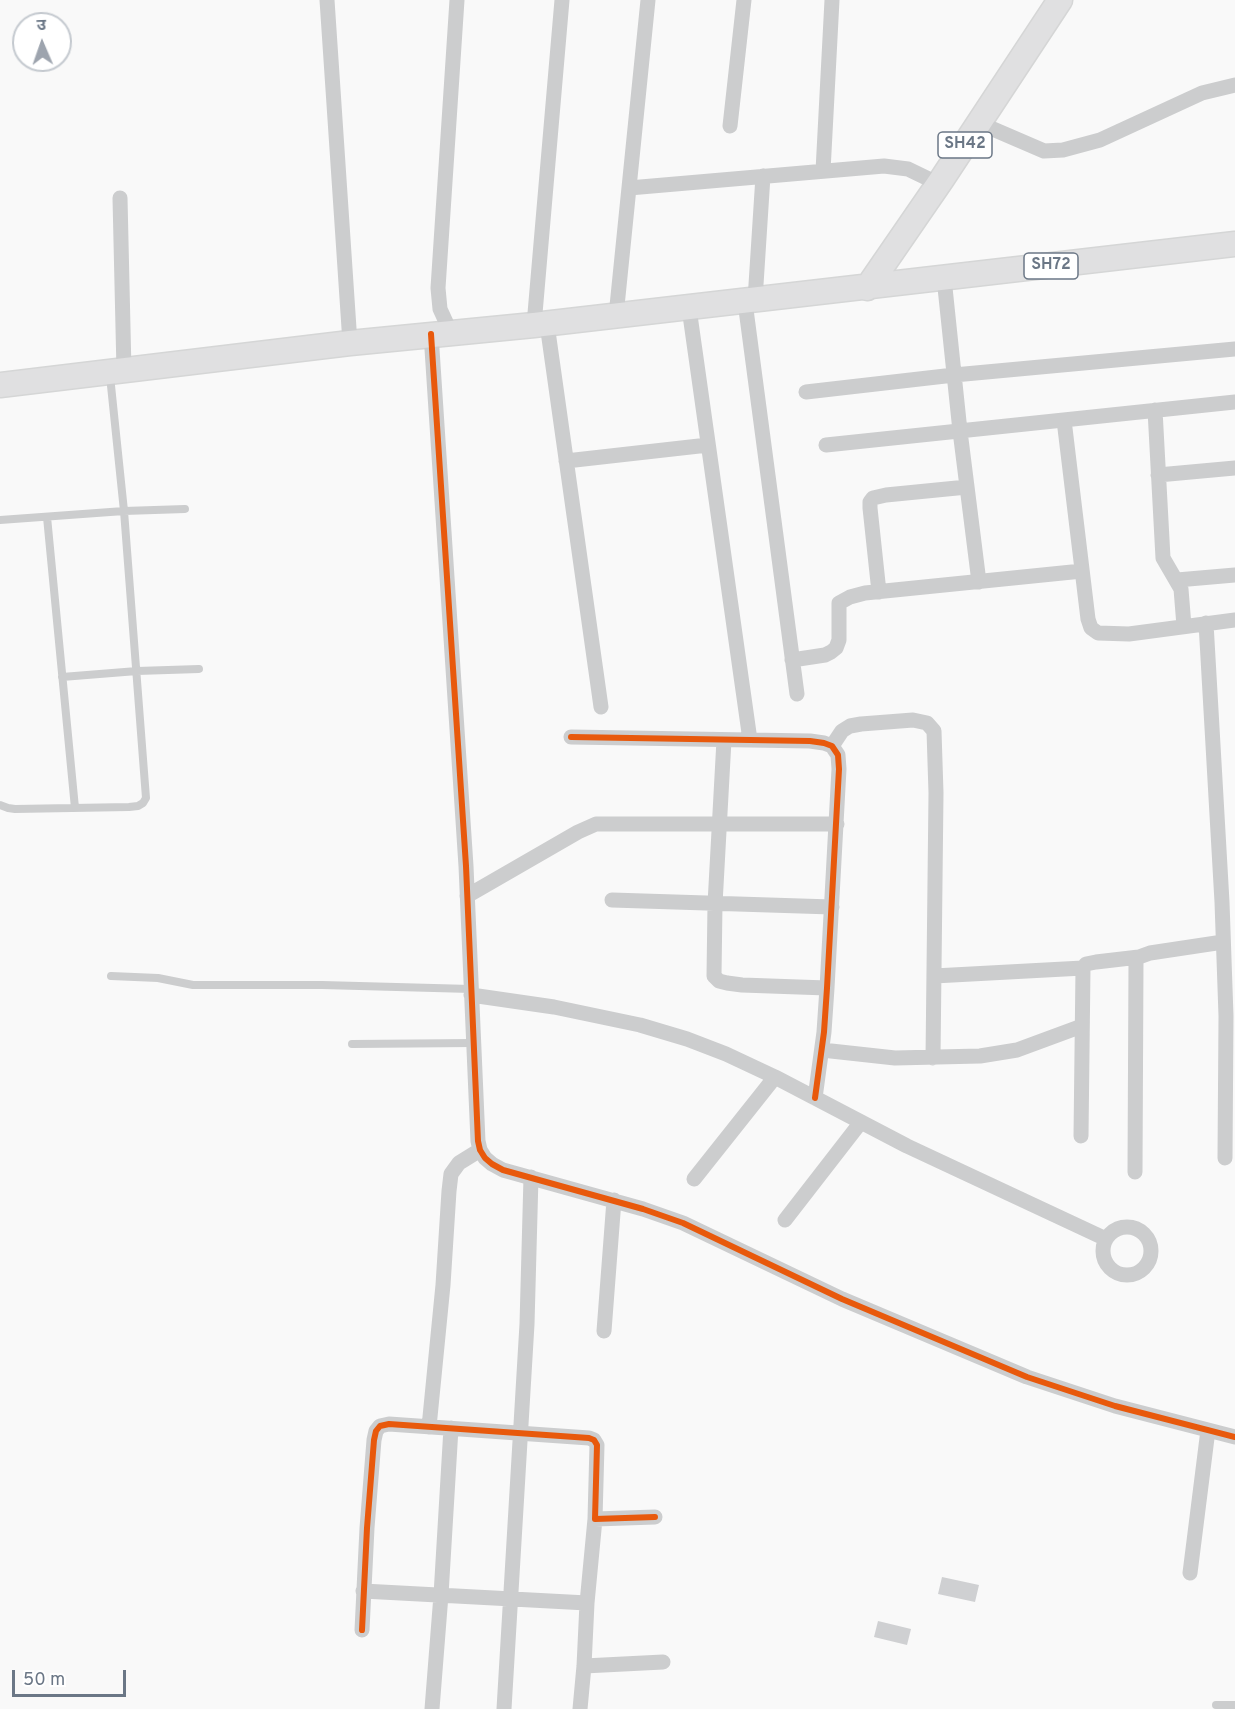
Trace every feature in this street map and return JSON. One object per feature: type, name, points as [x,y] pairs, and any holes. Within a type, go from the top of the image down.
[{"type":"main road","name":"SH42","points":[[867,288],[939,184],[1060,0]]},
{"type":"main road","name":"SH72","points":[[867,288],[1235,244]]},
{"type":"main road","points":[[0,385],[350,343],[867,288]]},
{"type":"street","points":[[327,0],[350,343]]},
{"type":"street","points":[[457,0],[438,288],[480,1150],[485,1158],[503,1170],[614,1200],[683,1223],[842,1299],[1027,1377],[1115,1407],[1235,1437]]},
{"type":"street","points":[[562,0],[540,324],[566,461],[601,707]]},
{"type":"street","points":[[616,316],[648,0]]},
{"type":"street","points":[[730,126],[744,0]]},
{"type":"street","points":[[823,171],[832,0]]},
{"type":"street","points":[[979,123],[1044,151],[1063,150],[1100,140],[1202,93],[1235,85]]},
{"type":"street","points":[[629,188],[875,166],[908,169],[939,184]]},
{"type":"street","points":[[763,176],[750,301],[796,694]]},
{"type":"street","points":[[117,372],[120,198]]},
{"type":"street","points":[[944,278],[979,582]]},
{"type":"street","points":[[689,308],[750,740]]},
{"type":"street","points":[[806,392],[954,375],[1235,349]]},
{"type":"street","points":[[826,445],[1235,402]]},
{"type":"street","points":[[1155,410],[1163,558],[1181,589],[1184,626]]},
{"type":"street","points":[[1064,420],[1088,619],[1091,628],[1098,633],[1129,634],[1235,620]]},
{"type":"street","points":[[566,461],[708,445]]},
{"type":"street","points":[[1158,474],[1235,468]]},
{"type":"street","points":[[879,592],[870,508],[873,498],[967,487]]},
{"type":"street","points":[[792,660],[825,656],[836,648],[839,640],[839,603],[850,597],[1082,571]]},
{"type":"street","points":[[1177,580],[1235,575]]},
{"type":"street","points":[[1206,623],[1226,1016],[1225,1158]]},
{"type":"street","points":[[832,747],[842,731],[850,726],[861,724],[913,720],[927,723],[934,731],[936,794],[933,1058]]},
{"type":"street","points":[[571,737],[810,741],[824,743],[832,747],[838,755],[837,824],[827,988],[815,1098]]},
{"type":"street","points":[[724,740],[715,904],[714,976],[719,981],[742,985],[827,988]]},
{"type":"street","points":[[467,896],[596,824],[837,824]]},
{"type":"street","points":[[612,900],[832,907]]},
{"type":"street","points":[[1081,1136],[1083,968],[1086,964],[1096,962],[1223,942]]},
{"type":"street","points":[[1135,1172],[1135,966],[1139,957]]},
{"type":"street","points":[[934,976],[1083,968]]},
{"type":"street","points":[[471,992],[640,1025],[726,1054],[907,1146],[1106,1239]]},
{"type":"street","points":[[822,1050],[895,1058],[980,1056],[1028,1047],[1082,1026]]},
{"type":"street","points":[[694,1179],[775,1077]]},
{"type":"street","points":[[785,1220],[861,1122]]},
{"type":"street","points":[[429,1427],[451,1174],[459,1163],[480,1150]]},
{"type":"street","points":[[504,1709],[527,1324],[531,1178]]},
{"type":"street","points":[[604,1331],[614,1200]]},
{"type":"street","points":[[362,1630],[367,1528],[376,1431],[380,1426],[389,1424],[589,1438],[597,1445],[595,1519],[580,1709]]},
{"type":"street","points":[[432,1709],[451,1428]]},
{"type":"street","points":[[1190,1573],[1208,1430]]},
{"type":"street","points":[[595,1519],[655,1517]]},
{"type":"street","points":[[363,1591],[587,1603]]},
{"type":"street","points":[[584,1666],[663,1662]]},
{"type":"lane","points":[[0,805],[8,808],[138,806],[147,798],[124,511],[117,372]]},
{"type":"lane","points":[[0,520],[185,509]]},
{"type":"lane","points":[[47,517],[75,807]]},
{"type":"lane","points":[[62,677],[199,669]]},
{"type":"lane","points":[[111,976],[158,978],[193,985],[301,984],[471,992]]},
{"type":"lane","points":[[352,1044],[474,1043]]},
{"type":"lane","points":[[1216,1706],[1235,1705]]},
{"type":"building","points":[[942,1577],[979,1585],[975,1602],[938,1594]]},
{"type":"building","points":[[878,1621],[911,1629],[907,1645],[874,1637]]},
{"type":"cycle path","points":[[431,334],[466,866],[478,1141],[485,1158],[503,1170],[643,1209],[683,1223],[842,1299],[1027,1377],[1115,1406],[1235,1437]]},
{"type":"cycle path","points":[[571,737],[810,741],[832,746],[838,755],[839,769],[824,1032],[815,1098]]},
{"type":"cycle path","points":[[362,1630],[374,1440],[380,1426],[389,1424],[589,1438],[597,1445],[595,1519],[655,1517]]}]
